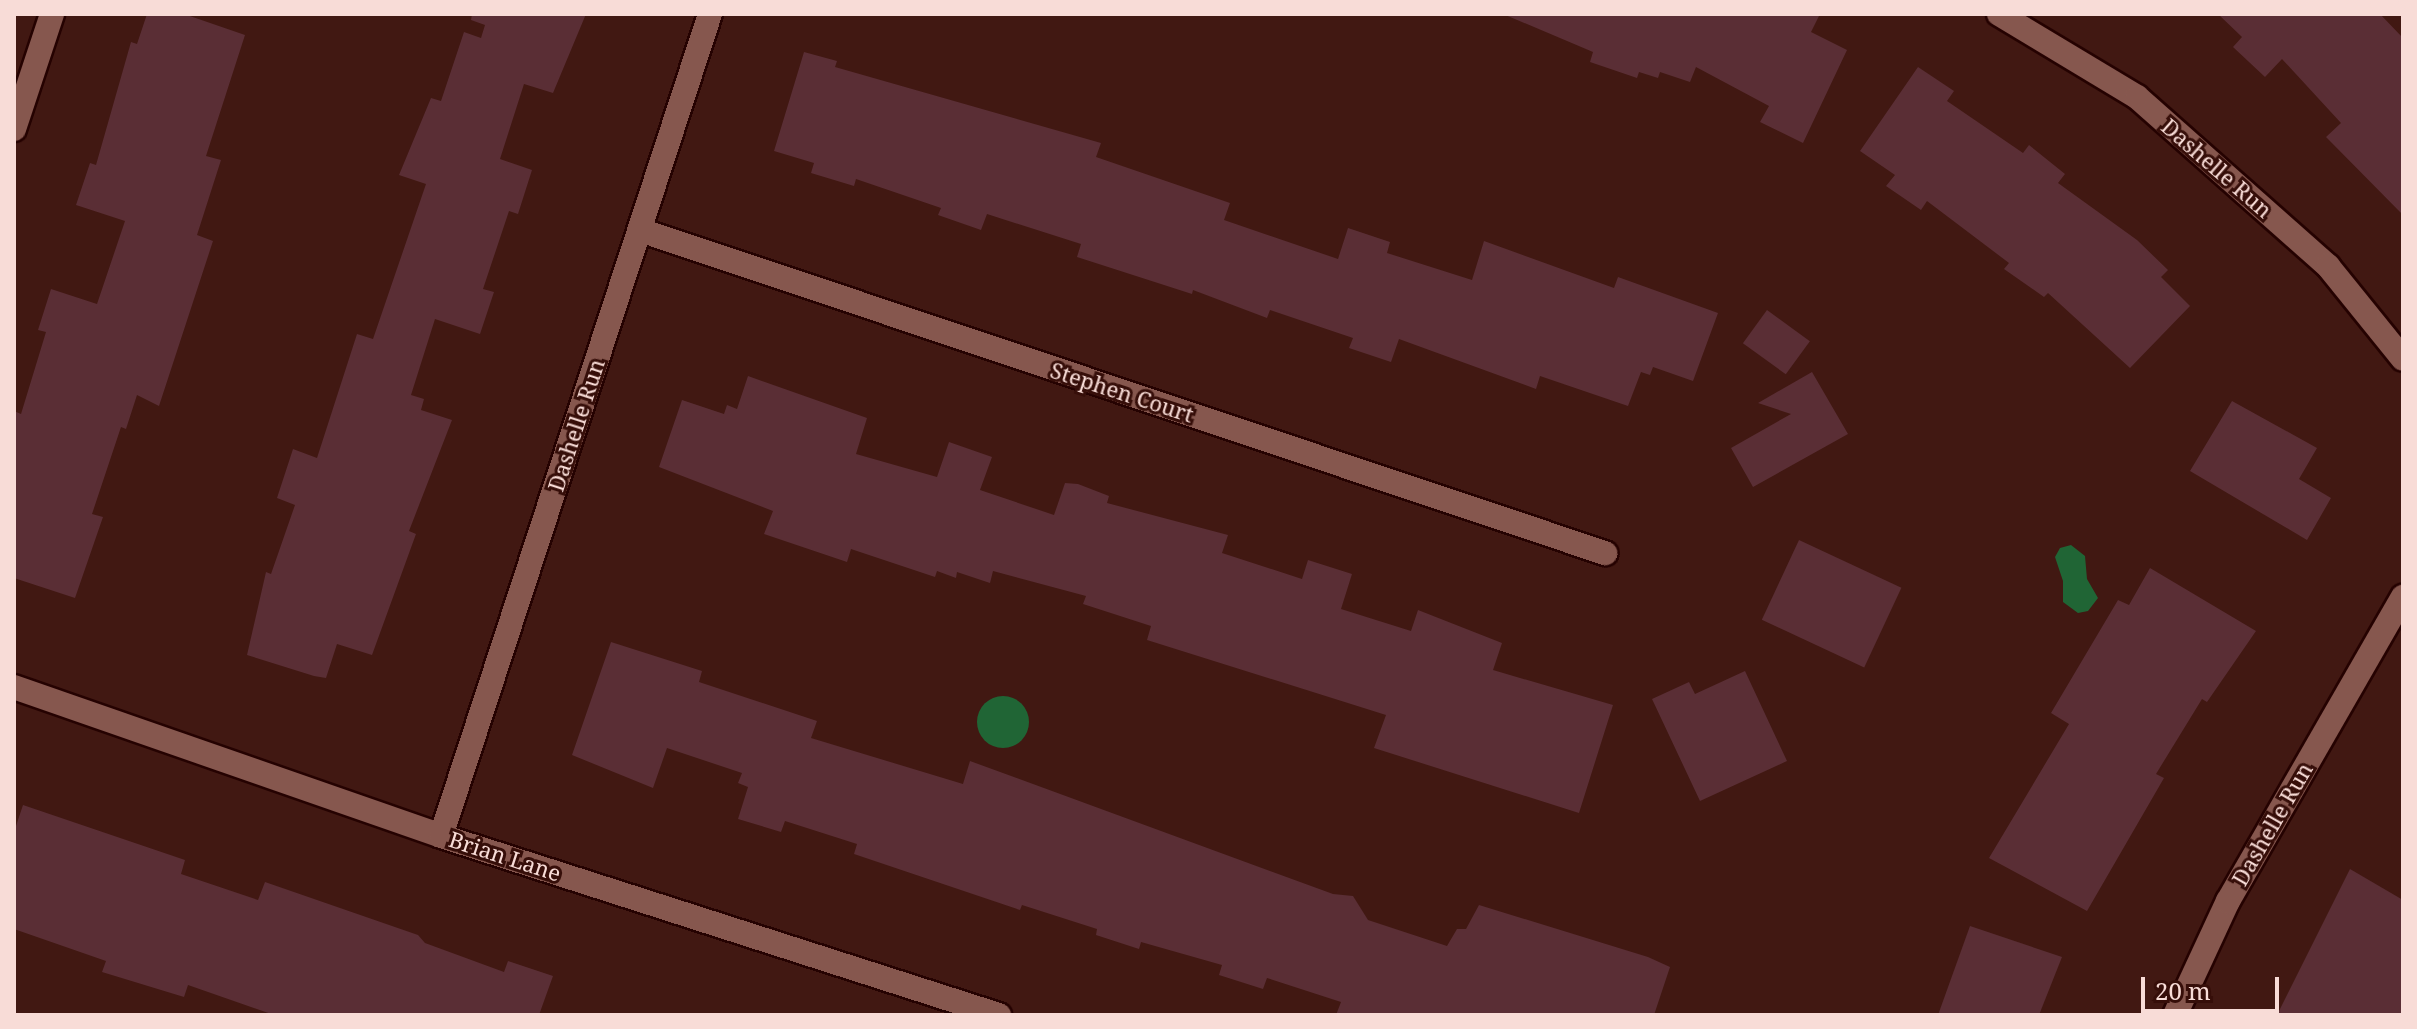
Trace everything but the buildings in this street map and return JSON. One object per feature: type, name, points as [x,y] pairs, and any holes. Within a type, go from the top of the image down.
[{"type":"street","points":[[14,129],[52,14]]},
{"type":"street","name":"Dashelle Run","points":[[441,836],[710,14]]},
{"type":"street","name":"Dashelle Run","points":[[1999,14],[2137,97],[2328,266],[2403,359]]},
{"type":"street","name":"Stephen Court","points":[[640,230],[1605,553]]},
{"type":"street","name":"Dashelle Run","points":[[2175,1015],[2228,901],[2403,597]]},
{"type":"street","name":"Brian Lane","points":[[14,687],[441,836],[999,1015]]},
{"type":"shaded area","points":[[2071,545],[2085,556],[2087,579],[2098,598],[2088,611],[2078,613],[2063,602],[2063,581],[2055,557],[2060,548]]},
{"type":"shaded area","points":[[1003,696],[1021,704],[1029,722],[1021,740],[1003,748],[985,740],[977,722],[985,704]]}]
